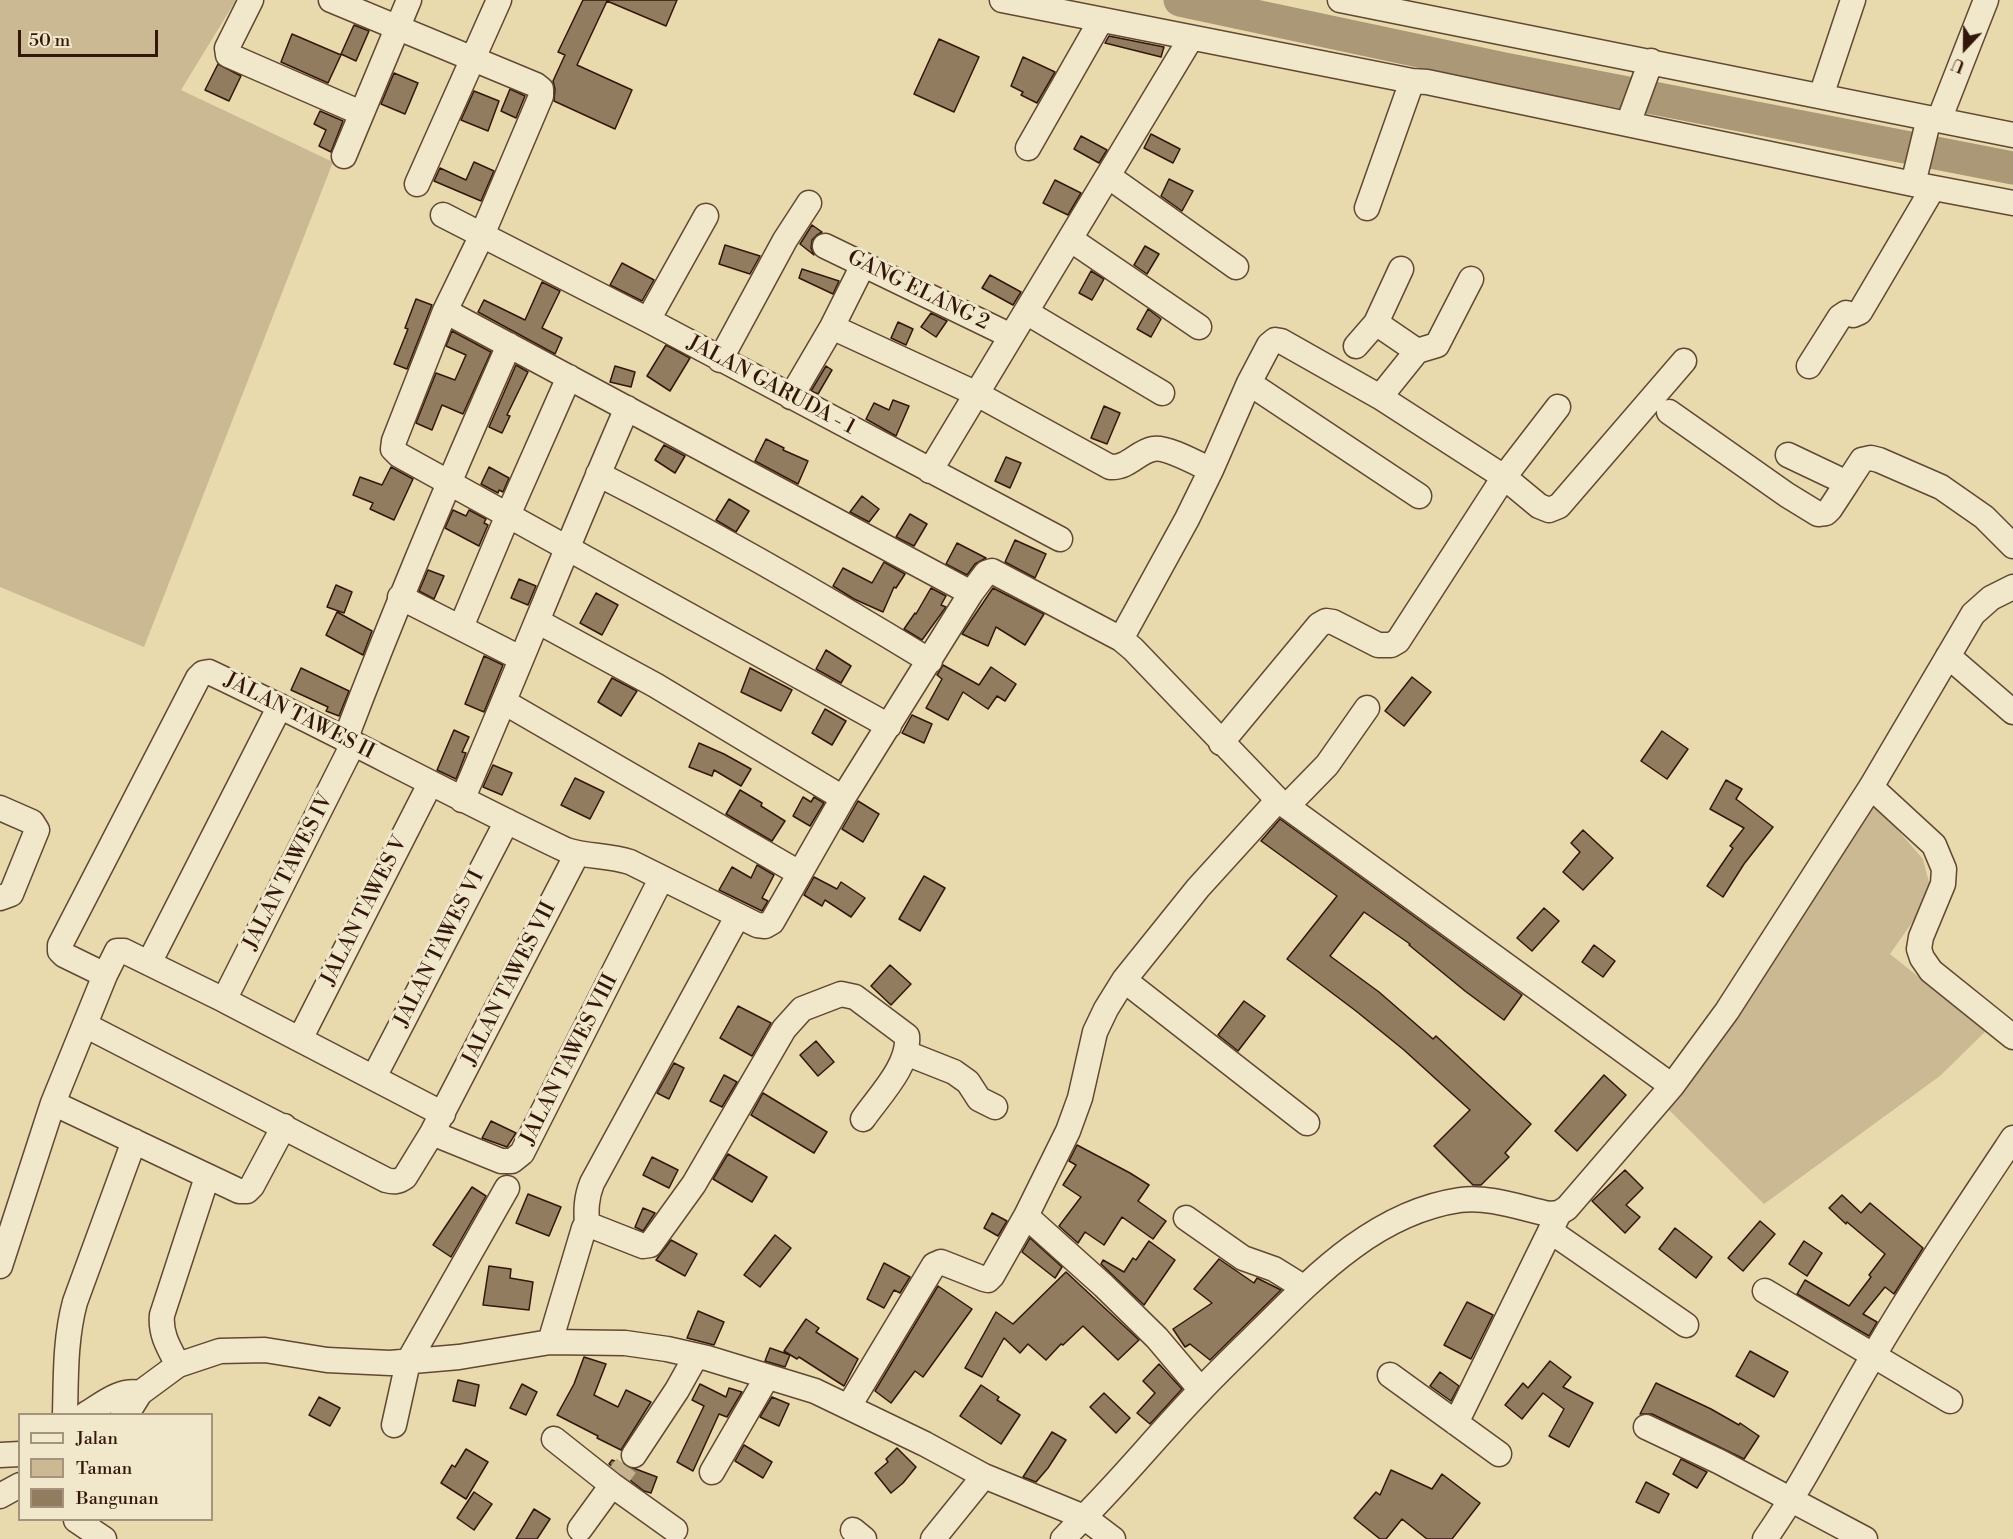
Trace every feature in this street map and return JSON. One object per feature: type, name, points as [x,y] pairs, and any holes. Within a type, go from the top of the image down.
[{"type":"street","points":[[251,0],[227,48],[228,56],[361,113]]},
{"type":"street","points":[[331,0],[473,57],[541,89],[541,96],[526,134],[482,235],[444,310],[394,441],[393,449],[399,455],[889,726]]},
{"type":"street","points":[[344,156],[409,0]]},
{"type":"street","points":[[417,184],[499,0]]},
{"type":"street","points":[[1002,0],[1412,81],[1630,120],[2013,203]]},
{"type":"street","points":[[1340,0],[1649,66],[1821,96],[2013,135]]},
{"type":"street","points":[[1821,96],[1853,0]]},
{"type":"street","points":[[1809,366],[1840,317],[1846,313],[1853,315],[1860,312],[1920,184],[1932,120],[1986,0]]},
{"type":"street","points":[[1028,148],[1101,20]]},
{"type":"street","points":[[930,471],[1191,38]]},
{"type":"street","points":[[1630,120],[1649,66]]},
{"type":"street","points":[[1367,208],[1412,81]]},
{"type":"street","points":[[1108,176],[1236,267]]},
{"type":"street","points":[[720,360],[785,240],[809,202]]},
{"type":"street","name":"JALAN GARUDA - 1","points":[[443,215],[648,320],[1060,538]]},
{"type":"street","points":[[648,320],[706,216]]},
{"type":"street","points":[[1070,239],[1199,327]]},
{"type":"street","name":"GANG ELANG 2","points":[[825,246],[1011,336]]},
{"type":"street","points":[[791,397],[832,327],[863,265]]},
{"type":"street","points":[[1356,346],[1376,322],[1401,269]]},
{"type":"street","points":[[1380,397],[1417,351],[1437,345],[1471,279]]},
{"type":"street","points":[[444,310],[971,593]]},
{"type":"street","points":[[1026,312],[1162,393]]},
{"type":"street","points":[[1376,322],[1417,351]]},
{"type":"street","points":[[832,327],[977,394],[1110,467],[1119,468],[1146,452],[1161,449],[1211,470]]},
{"type":"street","points":[[1672,1086],[1282,803],[1221,743],[1133,649],[1120,639],[1187,519],[1249,383],[1269,345],[1275,340],[1380,397],[1504,477],[1539,506],[1549,510],[1559,506],[1684,361]]},
{"type":"street","name":"JALAN TAWES IV","points":[[224,1000],[349,742],[400,597],[509,345]]},
{"type":"street","points":[[461,627],[569,377]]},
{"type":"street","points":[[1249,383],[1419,496]]},
{"type":"street","points":[[1221,743],[1319,625],[1326,621],[1333,622],[1378,645],[1391,645],[1398,641],[1504,477],[1558,407]]},
{"type":"street","points":[[462,800],[566,548],[627,408]]},
{"type":"street","points":[[1669,412],[1787,495],[1818,514],[1826,513],[1830,509],[1862,460],[1871,458],[1941,487],[1984,517],[2013,546]]},
{"type":"street","points":[[1788,455],[1847,483]]},
{"type":"street","points":[[598,474],[830,601],[930,661]]},
{"type":"street","name":"JALAN TAWES II","points":[[105,975],[64,955],[60,951],[60,945],[198,678],[203,673],[209,672],[280,706],[462,800],[577,854],[622,859],[737,917],[757,926],[765,926],[772,922],[843,798],[971,593],[987,573],[992,571],[999,573],[1120,639]]},
{"type":"street","points":[[1456,1423],[1555,1222],[1672,1086],[1727,1011],[1871,787],[1973,614],[1991,598],[2013,587]]},
{"type":"street","points":[[400,597],[520,658]]},
{"type":"street","points":[[537,621],[655,685],[843,798]]},
{"type":"street","points":[[1948,656],[2013,712]]},
{"type":"street","points":[[504,702],[799,873]]},
{"type":"street","points":[[149,963],[280,706]]},
{"type":"street","points":[[849,1406],[934,1265],[941,1262],[988,1280],[1026,1216],[1075,1116],[1099,1021],[1124,980],[1198,888],[1282,803],[1327,765],[1367,708]]},
{"type":"street","name":"JALAN TAWES V","points":[[300,1039],[430,784]]},
{"type":"street","points":[[1871,787],[1934,845],[1944,869],[1942,884],[1921,937],[1919,949],[1922,958],[1931,971],[2013,1037]]},
{"type":"street","points":[[0,808],[32,822],[37,830],[11,894],[0,898]]},
{"type":"street","name":"JALAN TAWES VI","points":[[374,1077],[507,821]]},
{"type":"street","name":"JALAN TAWES VII","points":[[284,1126],[386,1180],[394,1182],[405,1177],[437,1124],[577,854]]},
{"type":"street","name":"JALAN TAWES VIII","points":[[105,975],[117,951],[124,951],[374,1077],[437,1124],[501,1161],[512,1161],[522,1153],[662,879]]},
{"type":"street","points":[[550,1342],[581,1233],[587,1226],[585,1207],[587,1194],[737,917]]},
{"type":"street","points":[[0,1266],[52,1103],[105,975]]},
{"type":"street","points":[[1124,980],[1307,1123]]},
{"type":"street","points":[[587,1226],[642,1246],[653,1243],[694,1184],[784,1029],[802,1009],[841,994],[855,997],[907,1036],[904,1060],[863,1119]]},
{"type":"street","points":[[52,1103],[239,1191],[247,1191],[252,1186],[284,1126],[85,1025]]},
{"type":"street","points":[[906,1053],[954,1072],[968,1082],[979,1099],[995,1107]]},
{"type":"street","points":[[1765,1539],[1792,1499],[1873,1356],[2013,1138]]},
{"type":"street","points":[[65,1413],[69,1323],[134,1141]]},
{"type":"street","points":[[178,1365],[164,1338],[161,1326],[162,1315],[207,1177]]},
{"type":"street","points":[[394,1425],[408,1362],[507,1188]]},
{"type":"street","points":[[1063,1539],[1201,1390],[1303,1287],[1361,1239],[1414,1213],[1459,1200],[1478,1200],[1550,1214],[1555,1222],[1686,1325]]},
{"type":"street","points":[[1026,1216],[1104,1286],[1157,1338],[1201,1390]]},
{"type":"street","points":[[1186,1218],[1243,1258],[1274,1269],[1303,1287]]},
{"type":"street","points":[[1764,1292],[1950,1401]]},
{"type":"street","points":[[124,1413],[130,1409],[140,1393],[178,1365],[220,1351],[265,1350],[351,1362],[408,1362],[459,1357],[550,1342],[625,1342],[696,1356],[814,1391],[849,1406],[984,1476],[1084,1516],[1113,1539]]},
{"type":"street","points":[[634,1455],[677,1390],[696,1356]]},
{"type":"street","points":[[1390,1375],[1499,1454]]},
{"type":"street","points":[[712,1472],[767,1377]]},
{"type":"street","points":[[88,1413],[118,1395],[131,1391],[140,1393]]},
{"type":"street","points":[[1646,1427],[1720,1462],[1865,1539]]},
{"type":"street","points":[[554,1438],[612,1485],[675,1530]]},
{"type":"street","points":[[0,1455],[18,1454]]},
{"type":"street","points":[[933,1539],[984,1476]]},
{"type":"street","points":[[580,1529],[612,1485]]},
{"type":"street","points":[[0,1496],[18,1486]]},
{"type":"street","points":[[77,1521],[104,1539]]},
{"type":"green space","points":[[0,0],[236,0],[181,90],[333,162],[144,647],[0,587]]},
{"type":"green space","points":[[1869,797],[1923,859],[1932,894],[1890,954],[1986,1031],[1940,1076],[1764,1204],[1667,1108]]},
{"type":"building","points":[[583,0],[677,0],[666,26],[607,1],[577,65],[632,90],[615,129],[554,101],[553,81],[565,55],[558,52]]},
{"type":"building","points":[[354,25],[369,31],[356,61],[341,54]]},
{"type":"building","points":[[292,34],[341,55],[328,83],[281,62]]},
{"type":"building","points":[[1109,36],[1164,47],[1161,57],[1105,43]]},
{"type":"building","points":[[939,39],[979,57],[954,112],[914,94]]},
{"type":"building","points":[[1023,57],[1055,72],[1037,103],[1021,95],[1023,92],[1011,86]]},
{"type":"building","points":[[218,64],[241,76],[229,101],[205,90]]},
{"type":"building","points":[[394,73],[418,83],[405,114],[381,104]]},
{"type":"building","points":[[510,89],[525,96],[516,118],[501,111]]},
{"type":"building","points":[[474,91],[499,101],[488,131],[461,120]]},
{"type":"building","points":[[320,111],[343,121],[331,152],[319,146],[326,130],[314,124]]},
{"type":"building","points":[[1151,134],[1180,149],[1173,163],[1144,148]]},
{"type":"building","points":[[1081,136],[1107,150],[1099,163],[1074,149]]},
{"type":"building","points":[[474,162],[494,171],[481,201],[434,181],[440,168],[466,180]]},
{"type":"building","points":[[1169,179],[1193,191],[1182,211],[1161,196]]},
{"type":"building","points":[[1055,180],[1081,193],[1068,215],[1043,203]]},
{"type":"building","points":[[812,225],[822,232],[812,240],[811,248],[814,255],[800,244]]},
{"type":"building","points":[[725,245],[760,256],[750,274],[719,264]]},
{"type":"building","points":[[1145,246],[1159,254],[1147,274],[1134,265]]},
{"type":"building","points":[[622,263],[654,280],[642,301],[610,285]]},
{"type":"building","points":[[802,269],[839,281],[833,294],[799,278]]},
{"type":"building","points":[[1091,271],[1104,279],[1092,300],[1079,293]]},
{"type":"building","points":[[990,275],[1021,292],[1013,305],[982,288]]},
{"type":"building","points":[[542,282],[560,291],[542,328],[562,338],[555,354],[478,312],[484,300],[525,320]]},
{"type":"building","points":[[416,299],[432,305],[407,369],[394,364],[408,329],[405,328]]},
{"type":"building","points":[[1148,309],[1161,319],[1151,337],[1137,329]]},
{"type":"building","points":[[931,313],[947,321],[936,337],[921,327]]},
{"type":"building","points":[[898,322],[913,329],[906,345],[891,338]]},
{"type":"building","points":[[452,331],[491,352],[463,414],[442,405],[432,430],[416,423],[436,373],[455,380],[466,355],[446,346]]},
{"type":"building","points":[[666,345],[690,358],[670,391],[647,376]]},
{"type":"building","points":[[516,365],[528,372],[507,415],[510,416],[502,433],[489,427]]},
{"type":"building","points":[[615,366],[635,372],[631,387],[610,382]]},
{"type":"building","points":[[826,366],[832,370],[818,394],[811,391]]},
{"type":"building","points":[[893,400],[909,406],[896,436],[866,419],[874,403],[889,410]]},
{"type":"building","points":[[1104,406],[1120,413],[1107,444],[1091,438]]},
{"type":"building","points":[[766,439],[784,448],[783,450],[808,461],[798,484],[755,461]]},
{"type":"building","points":[[664,445],[685,456],[675,473],[655,460]]},
{"type":"building","points":[[1006,457],[1021,463],[1010,488],[995,481]]},
{"type":"building","points":[[391,467],[413,479],[394,520],[370,509],[373,503],[353,495],[360,477],[382,485]]},
{"type":"building","points":[[489,467],[509,478],[503,492],[499,490],[498,493],[481,484]]},
{"type":"building","points":[[862,496],[879,509],[869,522],[850,512]]},
{"type":"building","points":[[729,499],[749,511],[736,532],[716,520]]},
{"type":"building","points":[[453,510],[466,516],[469,510],[486,519],[484,523],[488,525],[479,546],[445,528]]},
{"type":"building","points":[[910,514],[927,524],[914,546],[896,537]]},
{"type":"building","points":[[1015,540],[1046,554],[1035,578],[1005,562]]},
{"type":"building","points":[[957,543],[986,558],[975,564],[967,575],[946,564]]},
{"type":"building","points":[[884,562],[905,574],[896,588],[894,587],[883,612],[854,599],[833,586],[843,568],[872,583]]},
{"type":"building","points":[[428,570],[444,576],[434,599],[419,591]]},
{"type":"building","points":[[519,579],[536,586],[528,605],[511,598]]},
{"type":"building","points":[[336,585],[352,592],[344,613],[327,607]]},
{"type":"building","points":[[931,588],[946,596],[941,605],[946,607],[922,640],[904,629]]},
{"type":"building","points":[[993,588],[1044,614],[1025,645],[996,627],[988,646],[962,634]]},
{"type":"building","points":[[596,593],[618,605],[602,635],[580,623]]},
{"type":"building","points":[[337,612],[372,631],[363,655],[326,635]]},
{"type":"building","points":[[826,650],[851,666],[841,683],[816,669]]},
{"type":"building","points":[[484,656],[503,665],[484,712],[465,704]]},
{"type":"building","points":[[943,665],[979,685],[991,667],[1016,684],[1005,701],[997,696],[988,709],[963,692],[948,720],[926,708],[942,679],[937,675]]},
{"type":"building","points":[[301,668],[349,691],[339,716],[326,711],[328,707],[291,690]]},
{"type":"building","points":[[750,668],[792,690],[781,711],[741,692]]},
{"type":"building","points":[[1412,677],[1431,692],[1404,726],[1385,711]]},
{"type":"building","points":[[612,678],[637,691],[621,716],[598,702]]},
{"type":"building","points":[[825,709],[846,721],[832,745],[812,733]]},
{"type":"building","points":[[912,715],[932,724],[924,743],[902,733]]},
{"type":"building","points":[[454,730],[469,737],[462,752],[466,753],[456,779],[437,770]]},
{"type":"building","points":[[1662,731],[1688,749],[1667,779],[1641,761]]},
{"type":"building","points":[[699,743],[751,769],[741,786],[714,770],[712,776],[689,767]]},
{"type":"building","points":[[493,765],[512,773],[502,795],[483,787]]},
{"type":"building","points":[[575,778],[604,792],[590,819],[561,805]]},
{"type":"building","points":[[1726,780],[1742,789],[1736,799],[1773,827],[1744,864],[1723,897],[1707,886],[1733,848],[1730,846],[1744,828],[1710,809]]},
{"type":"building","points":[[740,790],[785,821],[772,841],[726,814]]},
{"type":"building","points":[[803,797],[811,802],[814,797],[824,803],[810,826],[793,816]]},
{"type":"building","points":[[858,801],[879,814],[863,842],[842,829]]},
{"type":"building","points":[[1280,819],[1522,995],[1504,1020],[1465,991],[1410,944],[1364,912],[1330,956],[1379,992],[1433,1039],[1436,1036],[1531,1124],[1505,1153],[1509,1157],[1481,1185],[1473,1185],[1434,1146],[1470,1110],[1404,1050],[1287,959],[1337,896],[1261,841]]},
{"type":"building","points":[[1583,830],[1613,858],[1583,890],[1563,872],[1580,852],[1571,843]]},
{"type":"building","points":[[757,865],[774,875],[762,898],[768,901],[762,911],[719,890],[732,867],[751,878]]},
{"type":"building","points":[[924,876],[945,888],[920,931],[899,919]]},
{"type":"building","points":[[814,877],[837,889],[841,882],[865,898],[851,917],[825,900],[822,906],[804,895]]},
{"type":"building","points":[[1544,908],[1559,921],[1532,951],[1517,938]]},
{"type":"building","points":[[1594,945],[1615,961],[1603,977],[1582,962]]},
{"type":"building","points":[[890,965],[911,984],[891,1005],[871,986]]},
{"type":"building","points":[[1244,1001],[1265,1016],[1238,1051],[1218,1035]]},
{"type":"building","points":[[738,1006],[771,1023],[752,1056],[720,1038]]},
{"type":"building","points":[[816,1041],[834,1062],[818,1076],[800,1055]]},
{"type":"building","points":[[674,1063],[684,1068],[669,1099],[657,1093]]},
{"type":"building","points":[[724,1075],[737,1082],[722,1107],[710,1101]]},
{"type":"building","points":[[1604,1075],[1626,1095],[1577,1151],[1555,1131]]},
{"type":"building","points":[[763,1093],[827,1132],[814,1153],[751,1115]]},
{"type":"building","points":[[491,1121],[516,1133],[507,1147],[482,1138]]},
{"type":"building","points":[[1077,1145],[1149,1185],[1138,1201],[1166,1221],[1153,1239],[1122,1217],[1104,1245],[1085,1232],[1078,1243],[1059,1226],[1081,1197],[1063,1185],[1076,1165],[1069,1161]]},
{"type":"building","points":[[728,1154],[767,1177],[752,1202],[713,1179]]},
{"type":"building","points":[[652,1157],[678,1170],[669,1188],[643,1175]]},
{"type":"building","points":[[1625,1170],[1643,1188],[1626,1205],[1640,1217],[1625,1233],[1592,1201]]},
{"type":"building","points":[[472,1187],[486,1196],[451,1257],[433,1245]]},
{"type":"building","points":[[528,1194],[561,1207],[549,1236],[516,1223]]},
{"type":"building","points":[[1842,1195],[1861,1213],[1870,1203],[1923,1248],[1894,1294],[1885,1287],[1863,1314],[1877,1322],[1869,1336],[1797,1294],[1805,1280],[1849,1306],[1885,1254],[1829,1208]]},
{"type":"building","points":[[643,1208],[655,1213],[643,1231],[635,1227]]},
{"type":"building","points":[[992,1213],[1007,1221],[998,1236],[984,1228]]},
{"type":"building","points":[[1760,1221],[1775,1234],[1743,1271],[1728,1258]]},
{"type":"building","points":[[1675,1228],[1712,1257],[1696,1278],[1659,1249]]},
{"type":"building","points":[[775,1235],[791,1248],[760,1287],[744,1275]]},
{"type":"building","points":[[1030,1238],[1062,1267],[1055,1278],[1022,1252]]},
{"type":"building","points":[[671,1240],[697,1254],[685,1276],[656,1260]]},
{"type":"building","points":[[1149,1241],[1175,1260],[1144,1305],[1101,1264],[1103,1260],[1124,1272],[1133,1258],[1136,1260]]},
{"type":"building","points":[[1804,1241],[1822,1253],[1807,1276],[1789,1264]]},
{"type":"building","points":[[1219,1259],[1254,1283],[1257,1278],[1281,1290],[1210,1360],[1190,1344],[1185,1347],[1173,1329],[1212,1303],[1194,1289]]},
{"type":"building","points":[[884,1263],[910,1277],[900,1293],[894,1290],[884,1308],[867,1299]]},
{"type":"building","points":[[489,1266],[511,1269],[510,1278],[533,1282],[529,1310],[483,1305]]},
{"type":"building","points":[[1066,1272],[1139,1340],[1118,1360],[1083,1326],[1046,1360],[1028,1344],[1020,1353],[1004,1338],[982,1377],[965,1368],[996,1312],[1013,1324]]},
{"type":"building","points":[[938,1286],[972,1309],[923,1377],[915,1371],[891,1403],[875,1391]]},
{"type":"building","points":[[1467,1302],[1493,1315],[1471,1359],[1444,1345]]},
{"type":"building","points":[[698,1311],[724,1322],[714,1345],[687,1338]]},
{"type":"building","points":[[806,1319],[819,1328],[816,1332],[858,1359],[844,1386],[799,1357],[797,1359],[784,1351]]},
{"type":"building","points":[[770,1348],[790,1355],[785,1367],[765,1361]]},
{"type":"building","points":[[1750,1351],[1788,1372],[1774,1397],[1736,1376]]},
{"type":"building","points":[[584,1357],[606,1364],[594,1395],[618,1407],[626,1390],[651,1402],[621,1450],[557,1415],[574,1384]]},
{"type":"building","points":[[1550,1361],[1571,1377],[1563,1387],[1593,1403],[1569,1447],[1549,1436],[1564,1409],[1543,1393],[1522,1419],[1505,1405],[1523,1383],[1528,1388]]},
{"type":"building","points":[[1159,1364],[1182,1389],[1150,1424],[1137,1413],[1155,1393],[1143,1381]]},
{"type":"building","points":[[1440,1372],[1459,1386],[1451,1401],[1430,1386]]},
{"type":"building","points":[[458,1380],[479,1385],[475,1406],[453,1401]]},
{"type":"building","points":[[1656,1383],[1739,1425],[1740,1423],[1759,1436],[1744,1459],[1652,1414],[1640,1414]]},
{"type":"building","points":[[522,1384],[537,1392],[526,1415],[510,1408]]},
{"type":"building","points":[[700,1384],[726,1397],[729,1388],[742,1392],[727,1417],[719,1414],[693,1471],[677,1462],[704,1406],[692,1400]]},
{"type":"building","points":[[981,1385],[999,1397],[997,1400],[1020,1415],[1001,1444],[960,1416]]},
{"type":"building","points":[[1104,1393],[1130,1418],[1116,1433],[1090,1407]]},
{"type":"building","points":[[319,1397],[340,1408],[330,1426],[309,1415]]},
{"type":"building","points":[[772,1397],[789,1404],[779,1426],[760,1417]]},
{"type":"building","points":[[1052,1432],[1066,1440],[1048,1468],[1036,1482],[1023,1477]]},
{"type":"building","points":[[744,1445],[772,1462],[763,1478],[735,1461]]},
{"type":"building","points":[[897,1448],[916,1467],[891,1493],[875,1473],[888,1462],[886,1459]]},
{"type":"building","points":[[466,1449],[488,1462],[466,1499],[441,1483],[452,1465],[455,1467]]},
{"type":"building","points":[[1681,1459],[1707,1472],[1697,1488],[1673,1474]]},
{"type":"building","points":[[612,1460],[657,1477],[651,1493],[644,1491],[609,1464]]},
{"type":"building","points":[[1391,1470],[1432,1489],[1442,1474],[1480,1503],[1452,1539],[1427,1539],[1402,1519],[1386,1539],[1380,1539],[1354,1518],[1376,1492],[1380,1495]]},
{"type":"building","points":[[1646,1482],[1669,1494],[1659,1513],[1636,1502]]},
{"type":"building","points":[[474,1492],[492,1504],[474,1530],[457,1518]]},
{"type":"building","points":[[534,1509],[550,1519],[537,1539],[516,1539]]},
{"type":"waterway","points":[[1180,0],[1504,69],[2013,168]]},
{"type":"tunnel","points":[[612,1485],[634,1455]]}]
